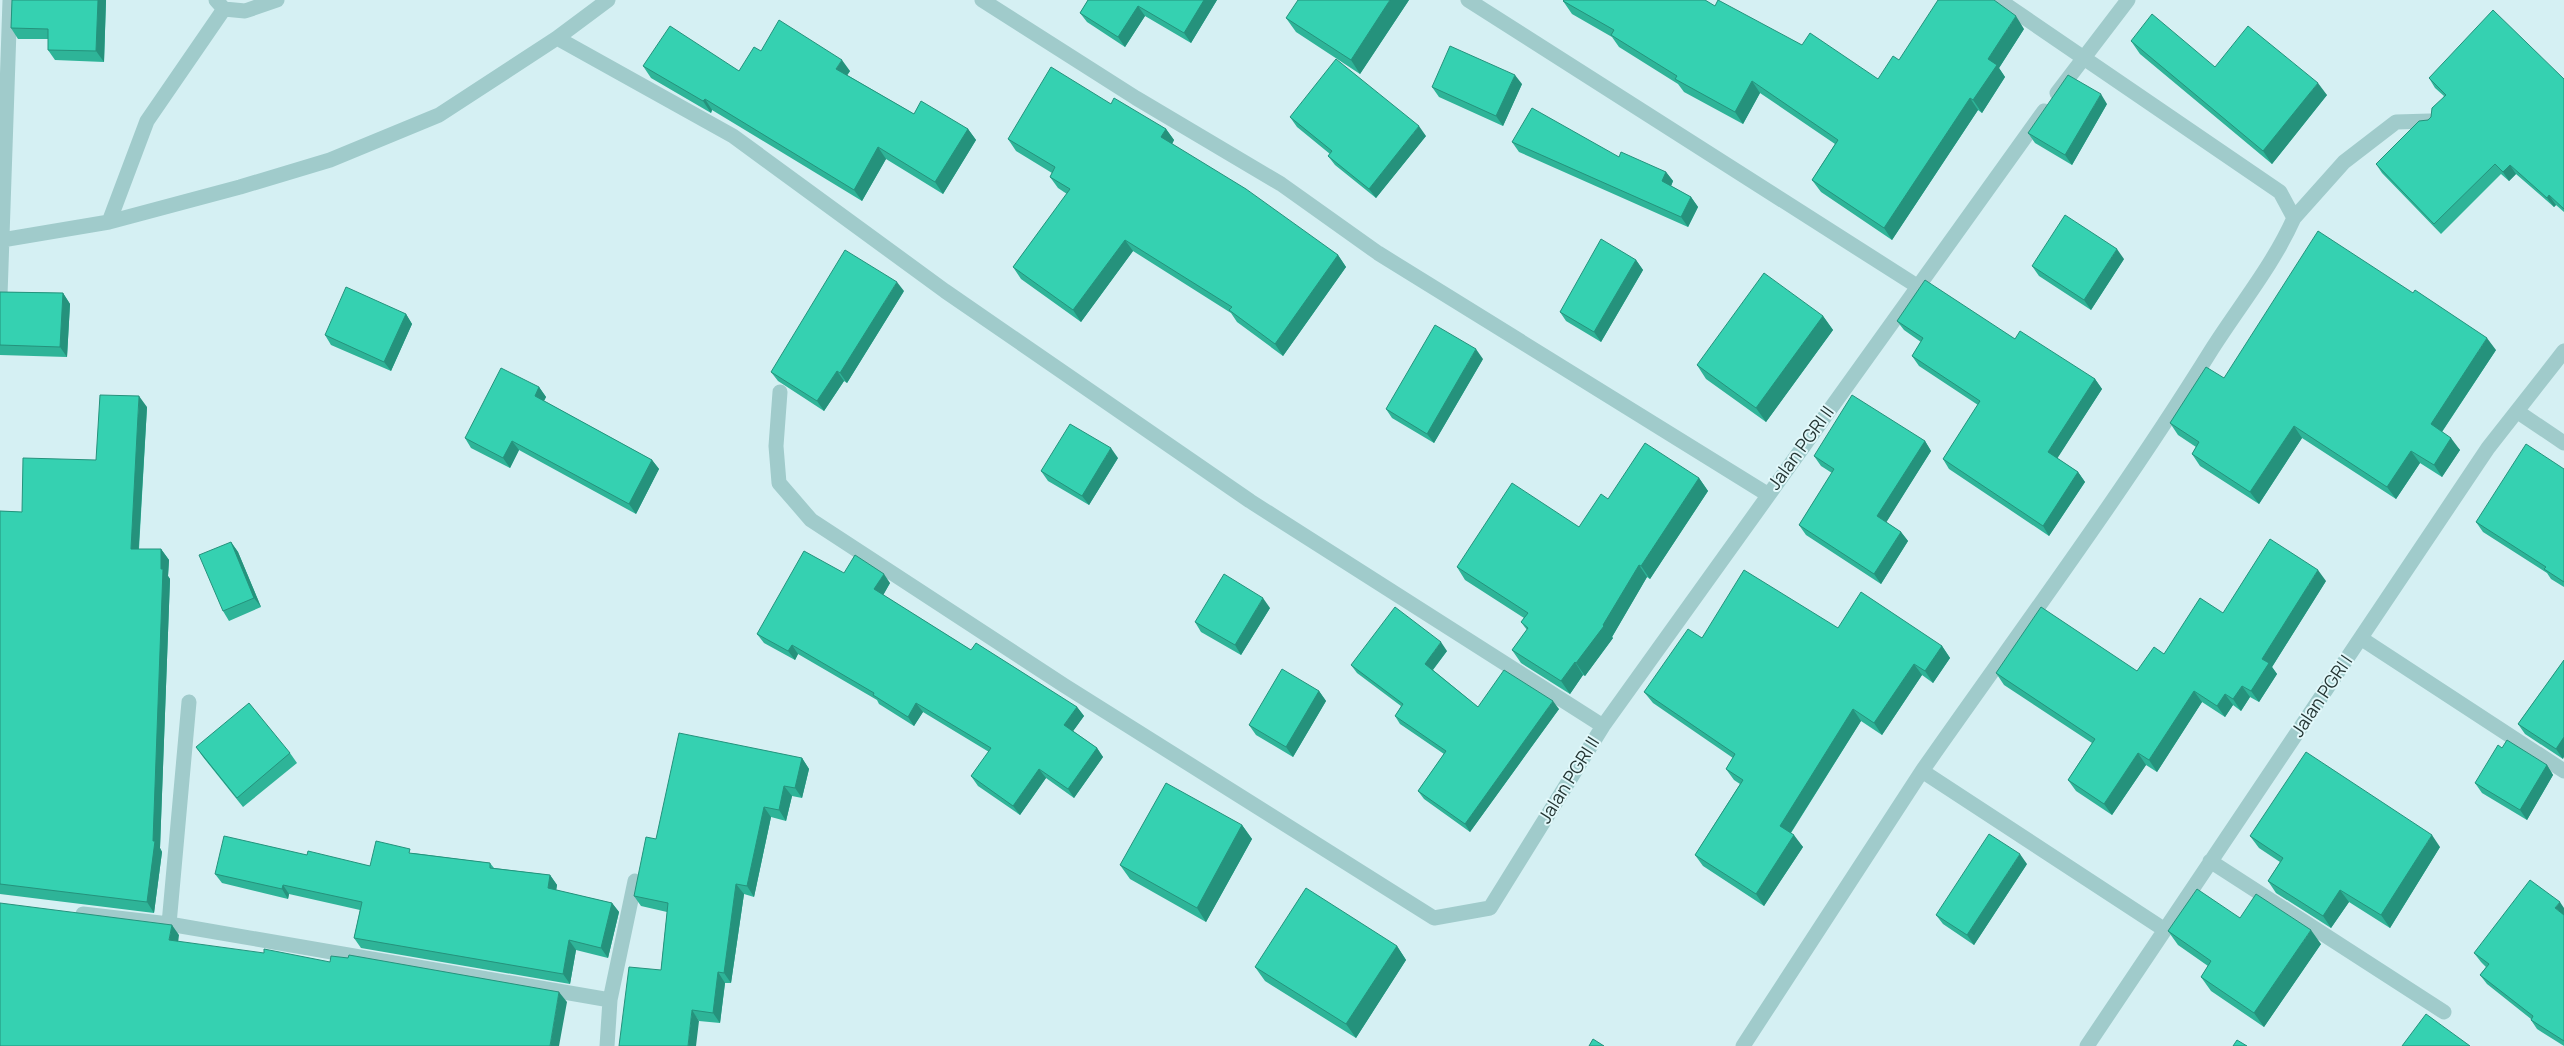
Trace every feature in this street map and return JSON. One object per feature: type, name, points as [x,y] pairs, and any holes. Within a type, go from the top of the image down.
[{"type":"street","points":[[0,296],[10,0]]},
{"type":"street","points":[[109,222],[147,121],[220,5],[245,11],[277,0]]},
{"type":"street","points":[[2,240],[109,222],[330,160],[430,119],[556,38],[608,0]]},
{"type":"street","points":[[982,0],[1136,98],[1281,184],[1378,253],[1767,494]]},
{"type":"street","points":[[1468,0],[1917,286]]},
{"type":"street","points":[[1999,0],[2280,192],[2294,218]]},
{"type":"street","name":"Jalan PGRI II","points":[[780,392],[776,446],[779,483],[812,520],[1065,686],[1434,918],[1490,908],[1603,726],[1917,286],[2083,57],[2128,0]]},
{"type":"street","points":[[556,38],[733,136],[945,291],[1250,501],[1603,726]]},
{"type":"street","points":[[1743,1046],[1922,771],[2181,400],[2227,326],[2280,249],[2294,218],[2344,162],[2396,122],[2430,121]]},
{"type":"street","name":"Jalan PGRI I","points":[[2086,1046],[2362,639],[2488,448],[2564,351]]},
{"type":"street","points":[[2518,412],[2564,443]]},
{"type":"street","points":[[2362,639],[2564,771]]},
{"type":"street","points":[[169,924],[189,702]]},
{"type":"street","points":[[1922,771],[2165,930]]},
{"type":"street","points":[[2210,861],[2444,1012]]},
{"type":"street","points":[[606,1046],[610,1000],[635,881]]},
{"type":"street","points":[[66,912],[169,924],[610,1000]]},
{"type":"building","points":[[12,0],[98,0],[96,51],[48,50],[48,29],[11,28]]},
{"type":"building","points":[[1088,0],[1204,0],[1184,33],[1138,6],[1118,37],[1080,13]]},
{"type":"building","points":[[1298,0],[1390,0],[1351,60],[1286,18]]},
{"type":"building","points":[[1564,0],[1705,0],[1715,6],[1718,0],[1802,45],[1810,33],[1878,79],[1893,56],[1899,60],[1938,0],[1994,0],[2016,16],[1988,59],[1997,65],[1973,100],[1970,98],[1884,228],[1812,180],[1838,140],[1752,81],[1735,112],[1675,79],[1677,76],[1611,35],[1614,30]]},
{"type":"building","points":[[2493,10],[2564,79],[2564,209],[2549,195],[2547,198],[2510,165],[2503,172],[2495,164],[2434,224],[2376,164],[2419,121],[2428,120],[2431,117],[2432,108],[2446,95],[2429,78]]},
{"type":"building","points":[[2152,14],[2215,67],[2248,26],[2318,83],[2263,151],[2131,41]]},
{"type":"building","points":[[779,20],[842,60],[836,69],[914,114],[921,101],[968,129],[935,182],[878,147],[854,190],[705,99],[703,101],[643,66],[670,26],[739,71],[754,47],[761,51]]},
{"type":"building","points":[[1450,46],[1515,75],[1496,116],[1432,87]]},
{"type":"building","points":[[1336,59],[1419,126],[1369,189],[1328,156],[1332,151],[1290,117]]},
{"type":"building","points":[[1051,67],[1111,104],[1114,98],[1166,129],[1161,137],[1246,189],[1338,255],[1275,344],[1229,310],[1232,307],[1125,240],[1073,310],[1013,267],[1070,189],[1050,177],[1055,167],[1008,139]]},
{"type":"building","points":[[2068,75],[2101,94],[2065,155],[2028,133]]},
{"type":"building","points":[[1532,108],[1619,157],[1621,152],[1666,172],[1662,181],[1691,197],[1681,217],[1512,142]]},
{"type":"building","points":[[2065,215],[2117,249],[2084,300],[2032,266]]},
{"type":"building","points":[[2318,231],[2413,293],[2415,290],[2487,338],[2431,424],[2451,438],[2434,465],[2411,451],[2387,487],[2294,426],[2250,492],[2192,454],[2199,442],[2170,423],[2206,367],[2224,378]]},
{"type":"building","points":[[1601,239],[1636,260],[1594,332],[1560,312]]},
{"type":"building","points":[[845,250],[897,282],[840,373],[837,371],[817,401],[771,372]]},
{"type":"building","points":[[1764,273],[1823,316],[1756,408],[1697,365]]},
{"type":"building","points":[[1925,280],[2015,339],[2020,331],[2095,379],[2048,452],[2078,472],[2043,526],[1943,459],[1980,401],[1912,356],[1923,338],[1897,321]]},
{"type":"building","points":[[346,287],[406,314],[384,362],[325,335]]},
{"type":"building","points":[[0,292],[63,293],[60,347],[0,345]]},
{"type":"building","points":[[1435,325],[1476,349],[1427,434],[1386,409]]},
{"type":"building","points":[[501,368],[539,387],[535,396],[652,460],[629,504],[512,441],[503,458],[465,438]]},
{"type":"building","points":[[100,395],[139,396],[131,549],[161,549],[161,569],[163,569],[153,841],[155,841],[147,902],[0,884],[0,511],[22,512],[23,458],[96,460]]},
{"type":"building","points":[[1852,395],[1925,441],[1877,516],[1901,532],[1874,574],[1799,525],[1834,469],[1814,456]]},
{"type":"building","points":[[1070,424],[1111,448],[1082,496],[1041,471]]},
{"type":"building","points":[[1645,443],[1699,478],[1641,566],[1639,565],[1604,626],[1561,681],[1512,650],[1528,628],[1521,622],[1528,613],[1457,567],[1512,483],[1579,527],[1601,494],[1608,499]]},
{"type":"building","points":[[2526,444],[2564,469],[2564,582],[2544,569],[2546,567],[2476,522]]},
{"type":"building","points":[[2270,539],[2318,570],[2262,659],[2269,663],[2251,691],[2242,686],[2233,699],[2225,694],[2217,706],[2194,691],[2149,760],[2138,753],[2104,804],[2068,780],[2095,739],[1996,673],[2041,607],[2137,671],[2154,647],[2164,654],[2200,598],[2223,613]]},
{"type":"building","points":[[231,542],[254,598],[223,611],[199,555]]},
{"type":"building","points":[[804,551],[844,573],[855,555],[884,574],[874,589],[971,650],[976,643],[1077,707],[1064,725],[1097,748],[1068,789],[1039,769],[1013,806],[971,776],[991,748],[916,703],[908,717],[873,695],[874,693],[792,645],[788,651],[757,634]]},
{"type":"building","points":[[1744,570],[1838,628],[1861,592],[1942,646],[1925,671],[1914,664],[1874,723],[1853,709],[1780,826],[1794,835],[1756,894],[1695,855],[1743,780],[1726,769],[1735,754],[1644,692],[1688,629],[1702,638]]},
{"type":"building","points":[[1224,574],[1263,598],[1235,645],[1195,622]]},
{"type":"building","points":[[1395,607],[1441,642],[1425,664],[1478,707],[1504,670],[1553,701],[1465,824],[1418,791],[1446,751],[1395,716],[1403,704],[1351,665]]},
{"type":"building","points":[[2564,660],[2564,737],[2556,749],[2518,724]]},
{"type":"building","points":[[1282,669],[1319,691],[1286,747],[1249,725]]},
{"type":"building","points":[[249,703],[290,753],[237,798],[196,747]]},
{"type":"building","points":[[679,733],[802,758],[795,788],[784,786],[779,810],[764,807],[747,886],[736,884],[724,973],[718,972],[713,1013],[692,1010],[688,1046],[619,1046],[629,967],[661,970],[668,903],[634,896],[646,837],[656,839]]},
{"type":"building","points":[[2507,740],[2547,765],[2520,810],[2475,783],[2498,745],[2502,748]]},
{"type":"building","points":[[2306,752],[2432,835],[2381,915],[2340,890],[2323,916],[2268,881],[2283,858],[2250,836]]},
{"type":"building","points":[[1166,783],[1242,825],[1197,908],[1120,865]]},
{"type":"building","points":[[1989,834],[2020,854],[1967,935],[1936,915]]},
{"type":"building","points":[[224,836],[307,855],[308,851],[370,866],[376,841],[410,849],[409,853],[490,863],[490,868],[550,875],[548,888],[612,903],[601,948],[569,940],[563,974],[354,938],[362,902],[283,885],[282,889],[215,874]]},
{"type":"building","points":[[2530,880],[2560,902],[2555,908],[2564,915],[2564,1041],[2531,1020],[2533,1016],[2480,975],[2489,964],[2474,953]]},
{"type":"building","points":[[1306,888],[1397,946],[1346,1024],[1255,967]]},
{"type":"building","points":[[2197,889],[2240,918],[2256,894],[2311,930],[2254,1013],[2201,977],[2211,961],[2168,931]]},
{"type":"building","points":[[0,903],[172,925],[169,940],[264,953],[264,949],[330,962],[331,956],[348,958],[349,955],[559,992],[550,1046],[0,1046]]},
{"type":"building","points":[[2426,1014],[2470,1046],[2402,1046]]},
{"type":"building","points":[[1593,1039],[1604,1046],[1589,1046]]},
{"type":"building","points":[[2237,1040],[2247,1046],[2233,1046]]}]
